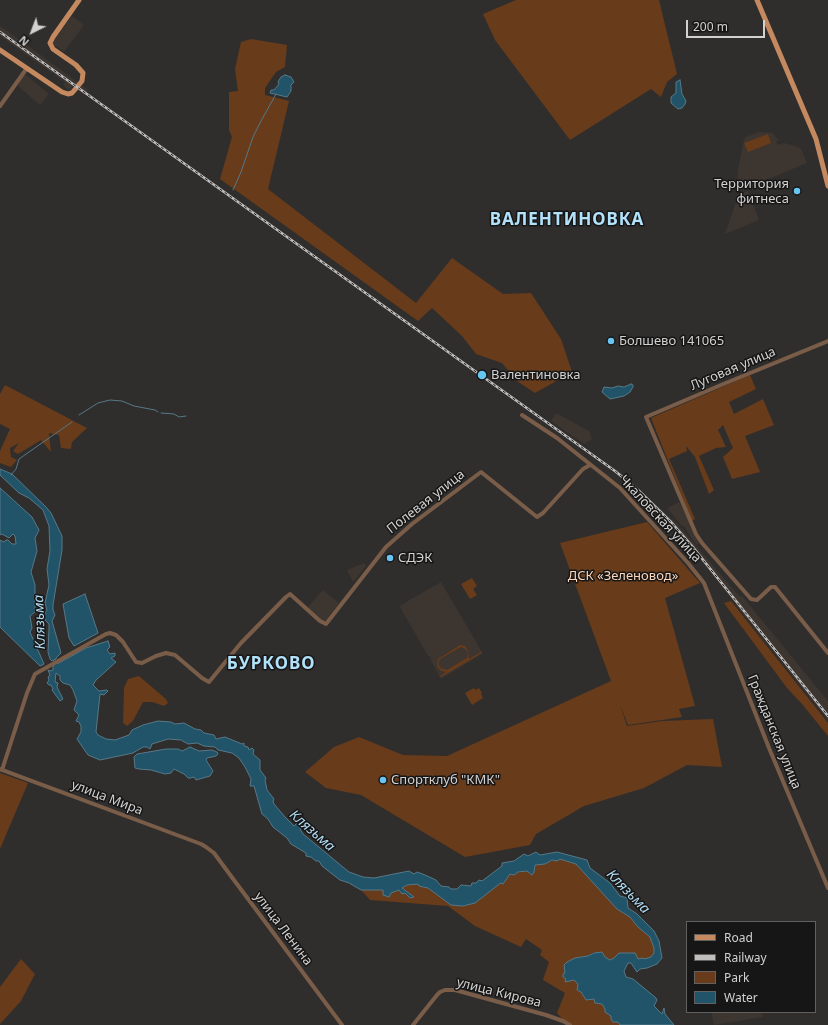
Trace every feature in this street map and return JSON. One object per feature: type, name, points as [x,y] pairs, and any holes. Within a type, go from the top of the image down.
[{"type":"main road","points":[[0,50],[62,92],[68,94],[72,93],[82,81],[83,73],[76,65],[53,49],[50,45],[51,40],[79,0]]},
{"type":"main road","points":[[757,0],[816,139],[828,186]]},
{"type":"street","points":[[0,106],[27,68]]},
{"type":"street","name":"Луговая улица","points":[[828,341],[721,384],[646,417],[696,534],[702,543],[752,599],[757,600],[771,587],[775,587],[828,653]]},
{"type":"street","name":"Чкаловская улица","points":[[522,415],[557,438],[620,488],[688,563],[704,583]]},
{"type":"street","name":"Полевая улица","points":[[1,769],[35,674],[106,634],[110,633],[116,635],[136,662],[142,663],[166,653],[175,655],[202,678],[209,682],[241,643],[290,594],[320,621],[326,624],[386,547],[412,524],[481,472],[536,517],[543,513],[583,470],[590,465]]},
{"type":"street","name":"Гражданская улица","points":[[704,583],[769,748],[828,888]]},
{"type":"street","name":"улица Мира","points":[[1,769],[206,847]]},
{"type":"street","name":"улица Ленина","points":[[206,847],[214,853],[342,1025]]},
{"type":"street","name":"улица Кирова","points":[[413,1025],[437,996],[445,990],[455,990],[546,1015],[570,1025]]},
{"type":"shaded area","points":[[72,16],[84,25],[64,52],[52,43]]},
{"type":"shaded area","points":[[0,26],[88,90],[84,95],[72,86],[69,90],[63,85],[65,82],[0,36]]},
{"type":"shaded area","points":[[25,74],[49,94],[40,105],[16,84]]},
{"type":"shaded area","points":[[759,132],[772,133],[779,140],[776,142],[778,145],[784,143],[798,147],[801,149],[807,163],[737,192],[738,169],[744,140],[746,137]]},
{"type":"shaded area","points":[[748,191],[759,220],[725,234],[736,202],[736,196]]},
{"type":"shaded area","points":[[556,413],[589,431],[592,439],[584,444],[551,421]]},
{"type":"shaded area","points":[[679,502],[701,542],[697,545],[684,526],[682,526],[667,508]]},
{"type":"shaded area","points":[[656,504],[671,521],[673,519],[740,597],[742,596],[828,701],[828,720],[690,547],[654,507]]},
{"type":"shaded area","points":[[364,563],[366,566],[353,582],[347,570]]},
{"type":"shaded area","points":[[441,582],[482,654],[441,679],[431,661],[430,656],[428,656],[400,607]]},
{"type":"shaded area","points":[[323,590],[339,603],[324,623],[307,608]]},
{"type":"shaded area","points":[[711,1013],[762,1013],[763,1017],[714,1025]]},
{"type":"green space","points":[[516,0],[659,0],[677,74],[667,82],[661,97],[651,89],[570,140],[495,40],[483,14]]},
{"type":"green space","points":[[251,39],[287,45],[285,67],[276,72],[265,88],[265,95],[289,101],[268,189],[416,303],[452,258],[503,294],[531,293],[561,339],[572,372],[535,393],[517,381],[502,363],[476,354],[462,336],[432,308],[418,321],[220,179],[232,137],[229,130],[229,92],[238,91],[235,69],[241,42]]},
{"type":"green space","points":[[768,134],[771,143],[748,152],[744,143]]},
{"type":"green space","points":[[750,375],[756,389],[729,402],[734,414],[763,399],[774,425],[745,436],[760,472],[732,479],[723,457],[733,448],[723,425],[718,430],[726,447],[716,448],[699,456],[714,490],[709,494],[695,457],[686,446],[687,451],[669,459],[695,519],[692,521],[651,418]]},
{"type":"green space","points":[[5,385],[87,428],[72,442],[71,449],[61,448],[59,435],[49,433],[51,452],[41,440],[18,454],[13,451],[19,443],[10,448],[11,457],[17,460],[11,467],[0,463],[0,451],[10,429],[0,424],[0,394]]},
{"type":"green space","name":"ДСК «Зеленовод»","points":[[647,522],[700,583],[665,598],[695,706],[679,709],[682,717],[628,725],[620,705],[627,726],[662,721],[713,719],[722,767],[687,765],[644,788],[584,806],[536,834],[530,845],[465,857],[361,795],[326,788],[305,772],[334,747],[359,737],[403,755],[447,756],[611,681],[560,543]]},
{"type":"green space","points":[[472,578],[477,586],[473,589],[477,595],[470,599],[461,584]]},
{"type":"green space","points":[[731,601],[828,723],[828,736],[787,688],[724,603]]},
{"type":"green space","points":[[460,645],[465,646],[468,650],[469,659],[481,652],[482,653],[441,677],[440,676],[446,672],[438,668],[437,664],[438,659]],"holes":[[[461,647],[467,650],[467,658],[447,670],[440,668],[438,663],[440,659]]]},
{"type":"green space","points":[[139,676],[166,699],[168,703],[164,706],[152,702],[143,702],[133,721],[127,726],[123,723],[124,688],[128,679]]},
{"type":"green space","points":[[474,688],[475,690],[479,688],[483,698],[472,705],[465,693]]},
{"type":"green space","points":[[0,773],[28,783],[0,849]]},
{"type":"green space","points":[[560,859],[576,864],[582,869],[617,909],[630,917],[638,927],[650,937],[654,948],[654,953],[651,957],[644,960],[614,958],[610,960],[594,952],[588,956],[575,958],[574,980],[578,984],[578,990],[586,1000],[595,999],[595,1003],[602,1004],[620,1025],[568,1025],[557,1013],[565,993],[543,980],[549,962],[540,955],[542,950],[526,939],[521,947],[475,926],[448,906],[370,900],[361,890],[383,890],[383,895],[389,897],[391,893],[407,885],[418,884],[419,886],[428,888],[451,905],[463,906],[501,883],[503,884],[510,874],[527,871],[534,872],[535,865]]},
{"type":"green space","points":[[21,959],[35,974],[21,1001],[0,1024],[0,987]]},
{"type":"water","points":[[285,75],[291,77],[294,82],[291,85],[291,91],[287,97],[270,93],[271,90],[274,90],[279,84],[278,82],[281,77]]},
{"type":"water","points":[[680,80],[682,94],[686,101],[682,108],[678,109],[671,103],[671,97],[676,93],[676,82]]},
{"type":"water","points":[[631,384],[633,387],[630,392],[624,396],[610,399],[602,392],[604,387],[624,387]]},
{"type":"water","points":[[0,469],[12,474],[46,507],[51,513],[62,536],[62,550],[53,605],[55,615],[52,621],[61,653],[52,661],[48,652],[49,624],[45,620],[44,615],[47,610],[45,603],[49,585],[47,569],[50,551],[49,526],[43,510],[29,498],[19,493],[0,475]]},
{"type":"water","points":[[0,488],[32,517],[39,530],[35,538],[37,551],[31,572],[35,585],[35,612],[30,616],[32,628],[30,632],[44,664],[40,666],[0,627],[0,540],[4,542],[8,540],[12,544],[16,544],[15,536],[13,534],[9,538],[2,534],[0,535]]},
{"type":"water","points":[[85,594],[98,633],[74,646],[69,638],[63,604]]},
{"type":"water","points":[[108,641],[110,647],[107,650],[110,654],[115,653],[115,656],[111,658],[116,662],[96,680],[93,685],[99,691],[108,691],[104,695],[100,694],[96,732],[98,735],[106,739],[115,740],[129,735],[132,730],[143,725],[158,721],[171,722],[175,724],[184,723],[195,729],[201,730],[204,733],[214,735],[216,739],[225,737],[242,744],[244,743],[244,746],[248,747],[249,750],[252,748],[254,750],[253,754],[260,760],[260,770],[266,778],[267,790],[274,799],[274,804],[294,826],[298,822],[302,822],[300,829],[303,834],[349,872],[363,877],[374,878],[409,871],[414,874],[417,872],[436,880],[441,886],[457,889],[461,885],[471,886],[472,883],[476,883],[479,880],[482,881],[502,866],[502,863],[514,861],[524,854],[528,856],[536,852],[540,855],[557,852],[587,860],[590,868],[610,883],[620,896],[627,898],[628,908],[637,914],[654,931],[659,941],[662,958],[657,964],[640,969],[637,972],[631,963],[628,963],[624,971],[626,977],[633,979],[656,998],[657,1000],[654,1006],[662,1014],[664,1008],[665,1014],[674,1025],[620,1025],[618,1022],[613,1022],[611,1016],[605,1012],[602,1004],[595,1003],[594,999],[586,1000],[581,992],[577,990],[578,984],[574,980],[565,982],[566,979],[563,977],[563,974],[565,973],[564,965],[575,958],[602,952],[605,957],[610,960],[619,953],[635,953],[638,959],[644,959],[651,957],[654,953],[654,948],[650,937],[638,927],[630,917],[617,909],[576,864],[560,859],[557,861],[552,860],[545,864],[535,865],[532,875],[527,871],[518,872],[514,875],[510,874],[503,884],[501,883],[498,885],[475,903],[463,906],[451,905],[428,888],[419,886],[418,884],[407,885],[402,888],[414,897],[410,898],[405,893],[402,894],[399,890],[391,893],[389,897],[383,895],[383,890],[361,890],[340,880],[322,866],[319,861],[306,856],[306,853],[291,844],[287,838],[273,827],[268,819],[262,814],[254,786],[250,786],[251,779],[239,758],[232,753],[197,743],[188,744],[181,740],[168,739],[152,744],[150,749],[143,747],[133,753],[100,760],[88,755],[77,739],[81,732],[81,726],[79,722],[76,721],[79,715],[74,710],[77,701],[73,690],[70,685],[63,683],[60,680],[60,676],[56,673],[55,682],[58,683],[57,687],[63,699],[60,701],[52,690],[51,685],[47,683],[50,675],[48,670],[53,670],[53,664],[59,663],[86,648]]},
{"type":"water","points":[[190,747],[199,751],[212,750],[217,752],[218,754],[216,756],[207,758],[206,760],[213,771],[210,776],[196,780],[193,777],[188,778],[184,774],[174,769],[171,773],[165,774],[135,768],[134,757],[137,754],[166,749],[178,749],[182,751]]},
{"type":"waterway","points":[[233,190],[253,137],[276,94]]},
{"type":"waterway","points":[[79,415],[98,403],[110,400],[122,401],[134,406],[155,410],[158,412]]},
{"type":"waterway","points":[[161,413],[174,414],[179,417],[186,416]]},
{"type":"waterway","points":[[11,475],[16,469],[19,459],[72,422]]},
{"type":"railway","points":[[0,32],[615,471],[636,488],[671,522],[692,546],[828,716]]},
{"type":"place","name":"Территория фитнеса","points":[[797,191]]},
{"type":"place","name":"Болшево 141065","points":[[611,341]]},
{"type":"place","name":"Валентиновка","points":[[482,375]]},
{"type":"place","name":"СДЭК","points":[[390,558]]},
{"type":"place","name":"Спортклуб \"КМК\"","points":[[383,780]]},
{"type":"district","name":"ВАЛЕНТИНОВКА","points":[[567,220]]},
{"type":"district","name":"БУРКОВО","points":[[271,664]]},
{"type":"water label","name":"Клязьма","points":[[40,622]]},
{"type":"water label","name":"Клязьма","points":[[312,831]]},
{"type":"water label","name":"Клязьма","points":[[628,892]]}]
